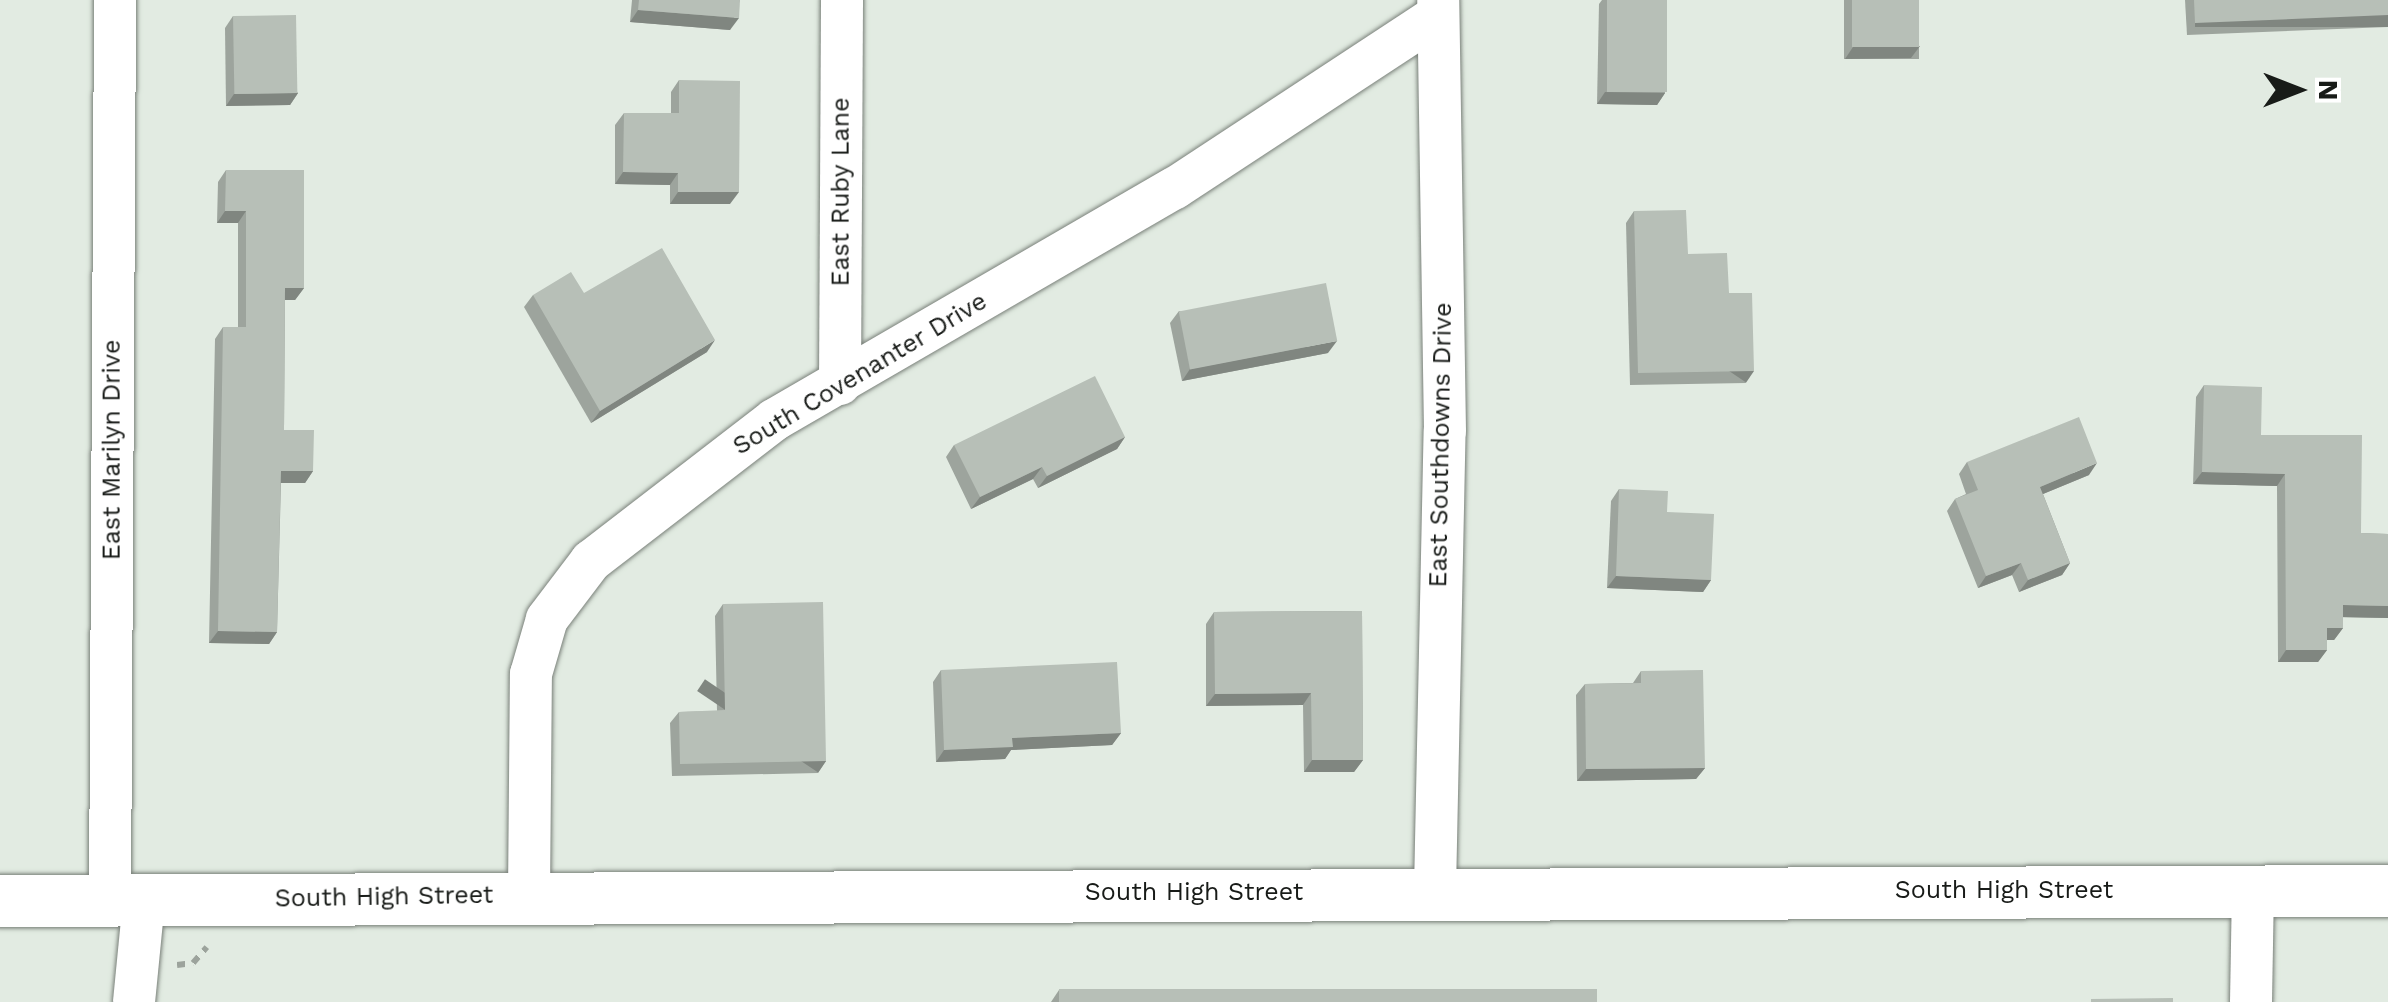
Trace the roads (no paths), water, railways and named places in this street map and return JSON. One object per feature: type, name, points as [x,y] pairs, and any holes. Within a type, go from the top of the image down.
[{"type":"street","name":"East Marilyn Drive","points":[[115,0],[127,901],[134,1002]]},
{"type":"street","name":"East Ruby Lane","points":[[840,384],[842,0]]},
{"type":"street","name":"South Covenanter Drive","points":[[528,895],[532,674],[547,619],[591,561],[668,497],[774,420],[1175,188],[1438,8]]},
{"type":"street","name":"East Southdowns Drive","points":[[1436,890],[1444,432],[1438,8]]},
{"type":"street","name":"South High Street","points":[[0,901],[1436,890],[2388,892]]},
{"type":"street","points":[[2252,1002],[2254,891]]}]
